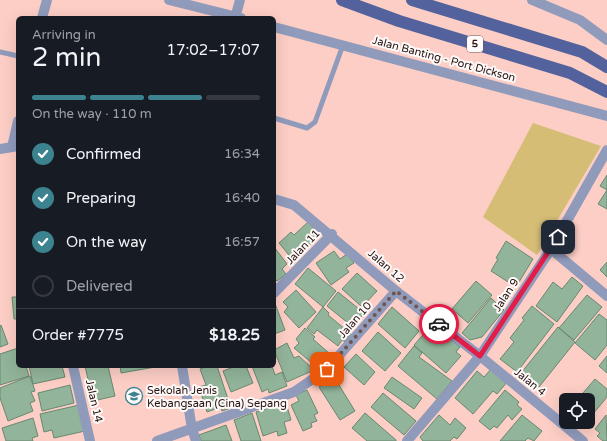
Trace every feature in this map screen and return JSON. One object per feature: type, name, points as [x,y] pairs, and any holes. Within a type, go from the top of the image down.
[{"type":"main road","name":"5","points":[[342,0],[399,21],[570,73],[607,92]]},
{"type":"main road","name":"5","points":[[412,0],[582,52],[607,67]]},
{"type":"street","points":[[43,16],[47,0]]},
{"type":"street","points":[[169,0],[233,16]]},
{"type":"street","points":[[237,16],[240,0]]},
{"type":"street","points":[[532,0],[580,20],[607,40]]},
{"type":"street","name":"Jalan Banting - Port Dickson","points":[[276,27],[607,116]]},
{"type":"street","points":[[0,149],[15,146]]},
{"type":"street","name":"Jalan 9","points":[[407,441],[480,356],[551,249],[607,150]]},
{"type":"street","name":"Jalan 12","points":[[276,199],[294,205],[332,234],[396,291],[480,356]]},
{"type":"street","name":"Jalan 11","points":[[276,291],[332,234]]},
{"type":"street","points":[[551,249],[607,296]]},
{"type":"street","name":"Jalan 10","points":[[157,441],[294,392],[327,369],[396,291]]},
{"type":"street","name":"Jalan 4","points":[[480,356],[584,441]]},
{"type":"street","name":"Jalan 14","points":[[73,368],[90,441]]},
{"type":"street","points":[[182,368],[192,429],[196,441]]},
{"type":"lane","points":[[276,119],[307,128],[315,122],[343,45]]},
{"type":"lane","points":[[0,52],[16,56]]},
{"type":"shaded area","points":[[533,123],[601,146],[537,255],[483,217]]},
{"type":"building","points":[[607,175],[607,190],[600,186]]},
{"type":"building","points":[[607,190],[607,209],[598,204]]},
{"type":"building","points":[[308,222],[320,235],[293,260],[279,243],[291,232],[294,235]]},
{"type":"building","points":[[506,241],[533,259],[516,287],[491,271],[498,259],[496,258]]},
{"type":"building","points":[[276,250],[287,264],[282,269],[286,274],[277,281]]},
{"type":"building","points":[[334,251],[340,259],[347,254],[354,263],[346,268],[349,272],[331,285],[316,263]]},
{"type":"building","points":[[607,262],[607,277],[600,270]]},
{"type":"building","points":[[308,268],[336,291],[323,307],[295,284]]},
{"type":"building","points":[[357,273],[377,291],[362,307],[342,289]]},
{"type":"building","points":[[572,277],[583,286],[557,322],[536,306],[553,282],[562,289]]},
{"type":"building","points":[[476,281],[492,295],[468,323],[452,309]]},
{"type":"building","points":[[296,290],[316,312],[299,328],[284,312],[288,307],[283,302]]},
{"type":"building","points":[[338,292],[364,313],[353,327],[327,306]]},
{"type":"building","points":[[587,295],[602,307],[574,340],[559,328]]},
{"type":"building","points":[[12,297],[16,297],[16,319],[14,319]]},
{"type":"building","points":[[491,298],[504,310],[482,337],[470,340],[462,333]]},
{"type":"building","points":[[276,306],[285,330],[276,333]]},
{"type":"building","points":[[532,306],[554,324],[517,372],[500,359],[514,342],[510,338],[524,320],[522,318]]},
{"type":"building","points":[[323,307],[329,313],[328,315],[351,334],[345,342],[342,340],[338,346],[317,330],[314,334],[307,328]]},
{"type":"building","points":[[392,307],[419,331],[405,348],[378,324]]},
{"type":"building","points":[[599,314],[607,320],[607,345],[595,360],[575,343]]},
{"type":"building","points":[[1,325],[8,344],[0,347],[0,326]]},
{"type":"building","points":[[558,327],[575,342],[539,387],[521,373]]},
{"type":"building","points":[[305,328],[315,337],[313,339],[330,354],[318,368],[294,348],[299,343],[296,339]]},
{"type":"building","points":[[429,328],[436,334],[440,330],[460,347],[456,352],[461,356],[446,373],[414,345]]},
{"type":"building","points":[[378,332],[401,353],[385,371],[362,351]]},
{"type":"building","points":[[287,343],[294,358],[299,356],[314,370],[287,382],[276,355],[276,349]]},
{"type":"building","points":[[414,346],[422,353],[419,357],[452,381],[437,399],[398,366]]},
{"type":"building","points":[[16,349],[16,368],[27,368],[29,376],[0,385],[0,354]]},
{"type":"building","points":[[356,354],[375,372],[364,385],[344,367]]},
{"type":"building","points":[[607,356],[607,373],[599,366]]},
{"type":"building","points":[[29,368],[63,368],[65,377],[33,384]]},
{"type":"building","points":[[85,368],[108,368],[115,396],[93,401]]},
{"type":"building","points":[[120,368],[150,368],[121,373]]},
{"type":"building","points":[[218,368],[231,408],[222,411],[221,407],[207,412],[199,387],[206,385],[200,369]]},
{"type":"building","points":[[231,368],[247,368],[253,383],[231,392],[223,371]]},
{"type":"building","points":[[253,368],[273,368],[275,375],[282,372],[287,386],[269,393],[268,389],[262,392]]},
{"type":"building","points":[[492,368],[508,381],[497,394],[493,391],[473,414],[455,398],[477,371],[484,377]]},
{"type":"building","points":[[30,376],[35,391],[31,392],[35,401],[30,403],[33,411],[8,421],[0,398],[0,388]]},
{"type":"building","points":[[334,377],[355,411],[340,420],[319,387]]},
{"type":"building","points":[[392,377],[422,398],[414,409],[384,388]]},
{"type":"building","points":[[595,379],[607,389],[607,397],[595,412],[595,393],[583,393]]},
{"type":"building","points":[[70,385],[74,403],[42,411],[38,393]]},
{"type":"building","points":[[307,390],[318,413],[314,415],[317,421],[311,423],[312,427],[303,431],[291,405],[299,401],[296,395]]},
{"type":"building","points":[[505,390],[519,402],[517,405],[522,409],[512,420],[508,415],[497,428],[494,426],[490,430],[479,421]]},
{"type":"building","points":[[383,393],[416,421],[404,435],[371,407]]},
{"type":"building","points":[[286,403],[291,420],[284,422],[287,433],[278,436],[277,431],[263,436],[256,412]]},
{"type":"building","points":[[79,405],[85,431],[54,438],[52,430],[44,432],[40,414]]},
{"type":"building","points":[[252,413],[261,441],[241,441],[234,420]]},
{"type":"building","points":[[365,413],[396,441],[367,441],[352,428]]},
{"type":"building","points":[[439,415],[450,425],[455,418],[466,428],[457,439],[454,437],[450,441],[423,441],[420,437]]},
{"type":"building","points":[[522,415],[542,431],[534,441],[528,438],[525,441],[500,441]]},
{"type":"building","points":[[606,415],[607,441],[603,441],[597,436],[600,433],[595,429]]},
{"type":"building","points":[[33,418],[38,436],[32,438],[33,441],[6,441],[2,428]]},
{"type":"building","points":[[226,425],[232,441],[201,441],[199,435]]},
{"type":"way so far","points":[[327,369],[396,291],[439,324]]},
{"type":"place","name":"Sekolah Jenis Kebangsaan (Cina) Sepang","points":[[134,396]]},
{"type":"route","points":[[439,324],[480,356],[558,237]]}]
